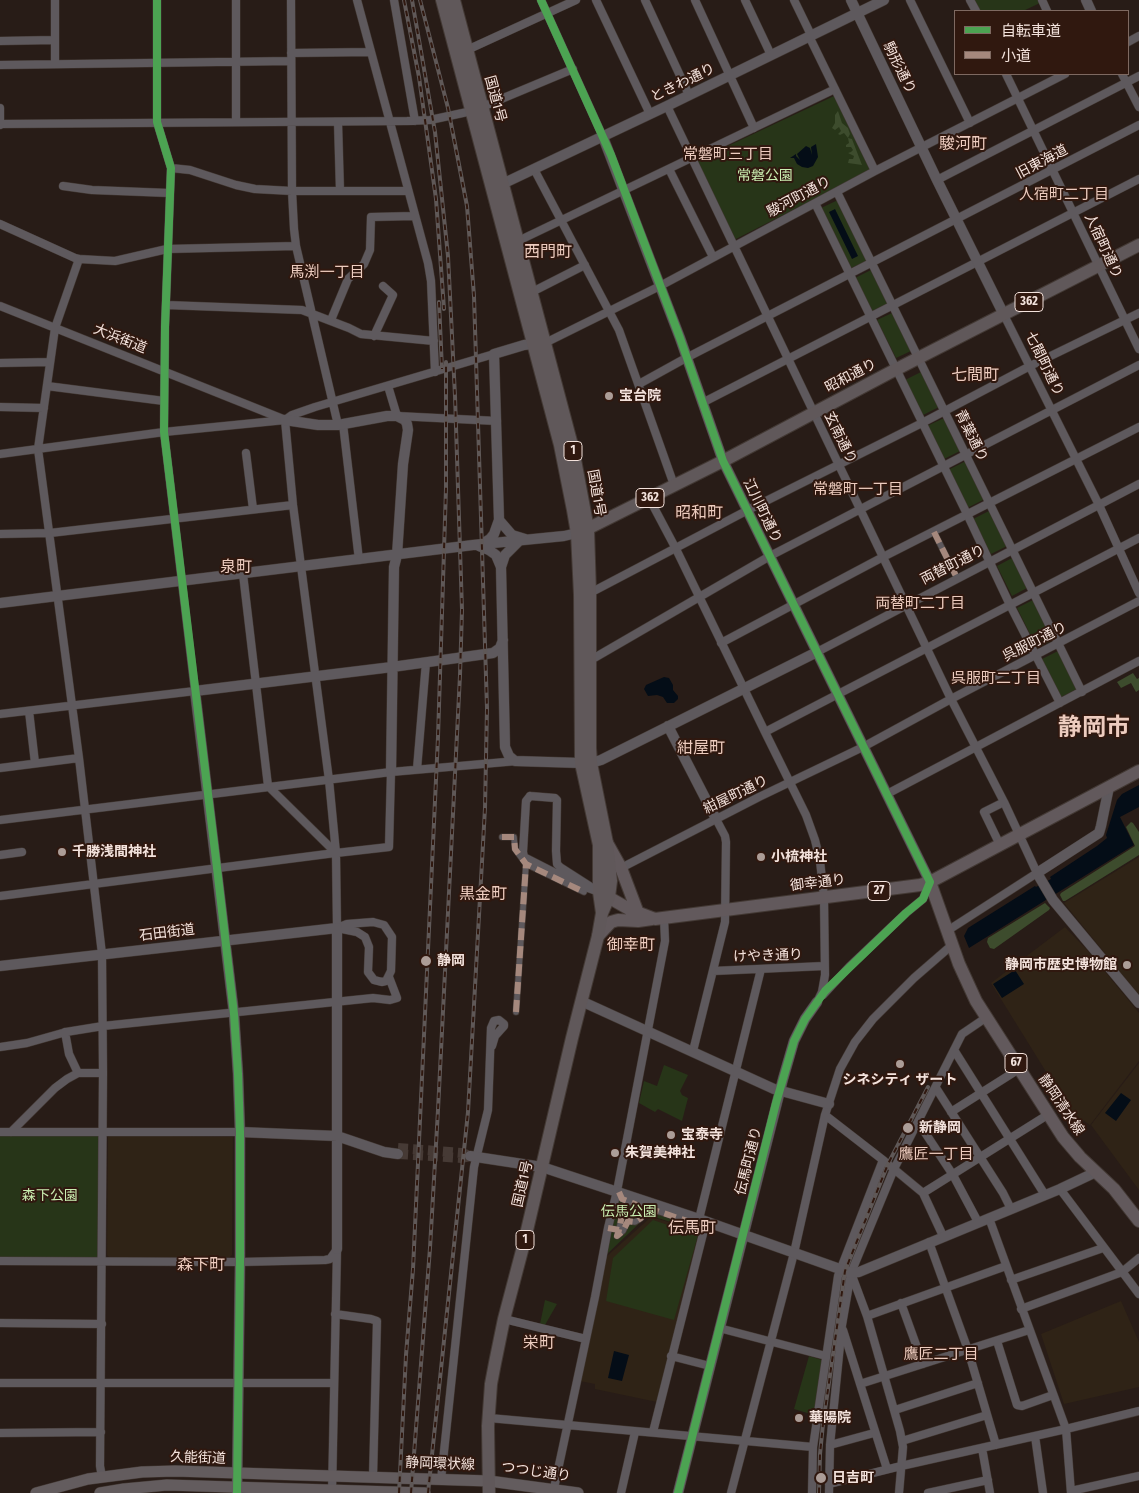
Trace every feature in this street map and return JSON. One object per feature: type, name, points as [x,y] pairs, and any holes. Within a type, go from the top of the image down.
[{"type":"highway","name":"国道1号","points":[[442,0],[477,109],[539,343],[560,445],[582,531],[590,593],[586,763],[607,843],[611,881],[604,894]]},
{"type":"highway","name":"国道1号","points":[[454,0],[467,50],[477,109]]},
{"type":"highway","name":"国道1号","points":[[497,186],[518,241],[532,292],[539,343]]},
{"type":"highway","name":"昭和通り","points":[[582,531],[723,461],[1139,245]]},
{"type":"highway","name":"国道1号","points":[[489,1487],[491,1384],[504,1319],[598,936],[604,894],[599,845],[586,763],[580,595],[582,531]]},
{"type":"main road","name":"御幸通り","points":[[604,894],[628,909],[659,918],[906,888],[930,882],[1139,771]]},
{"type":"main road","points":[[607,843],[621,868],[638,913]]},
{"type":"main road","name":"静岡清水線","points":[[930,882],[965,977],[986,1017],[1063,1137],[1080,1158],[1114,1189],[1139,1221]]},
{"type":"main road","name":"27","points":[[598,936],[606,927],[618,920],[638,921],[659,918]]},
{"type":"main road","name":"久能街道","points":[[36,1493],[88,1479],[142,1472],[175,1471],[238,1484],[332,1491],[385,1492]]},
{"type":"main road","name":"久能街道","points":[[100,1493],[167,1485],[238,1484],[332,1476],[391,1478]]},
{"type":"main road","name":"静岡環状線","points":[[391,1478],[441,1480],[489,1487]]},
{"type":"main road","name":"つつじ通り","points":[[489,1487],[578,1493]]},
{"type":"main road","points":[[385,1492],[425,1493]]},
{"type":"street","points":[[55,0],[55,64]]},
{"type":"street","points":[[157,0],[157,122],[170,168],[164,432],[234,1014],[238,1074],[240,1132],[238,1484]]},
{"type":"street","points":[[236,0],[236,122]]},
{"type":"street","points":[[291,0],[292,192],[296,246],[340,425],[359,560]]},
{"type":"street","points":[[356,0],[428,263],[431,281],[436,372]]},
{"type":"street","points":[[394,0],[415,121]]},
{"type":"street","points":[[541,0],[603,137]]},
{"type":"street","points":[[467,50],[576,0]]},
{"type":"street","points":[[596,0],[650,114]]},
{"type":"street","points":[[645,0],[689,95]]},
{"type":"street","points":[[696,0],[754,128]]},
{"type":"street","points":[[745,0],[771,55]]},
{"type":"street","points":[[794,0],[875,171]]},
{"type":"street","name":"駒形通り","points":[[851,0],[922,148]]},
{"type":"street","name":"ときわ通り","points":[[497,186],[603,137],[884,0]]},
{"type":"street","points":[[910,0],[970,123]]},
{"type":"street","points":[[0,41],[54,40]]},
{"type":"street","points":[[0,65],[236,61],[371,52]]},
{"type":"street","points":[[0,108],[0,124],[291,123],[430,120],[477,109],[573,69]]},
{"type":"street","name":"人宿町通り","points":[[1006,75],[1139,349]]},
{"type":"street","name":"駿河町通り","points":[[539,343],[660,286],[875,171],[1063,75]]},
{"type":"street","points":[[1122,75],[1139,107]]},
{"type":"street","points":[[937,180],[1139,76]]},
{"type":"street","points":[[518,241],[835,89]]},
{"type":"street","name":"玄南通り","points":[[667,106],[732,246],[951,699],[1040,877]]},
{"type":"street","points":[[338,122],[340,191]]},
{"type":"street","name":"旧東海道","points":[[639,384],[1139,125]]},
{"type":"street","name":"江川町通り","points":[[603,137],[680,338],[723,461],[930,882]]},
{"type":"street","name":"七間町通り","points":[[922,148],[1099,505],[1139,593]]},
{"type":"street","points":[[170,168],[190,170],[244,187],[292,192],[408,191]]},
{"type":"street","points":[[534,169],[619,330],[674,485]]},
{"type":"street","points":[[669,169],[713,257]]},
{"type":"street","points":[[702,403],[1139,179]]},
{"type":"street","points":[[63,186],[92,190],[169,193]]},
{"type":"street","name":"青葉通り","points":[[837,192],[1082,692]]},
{"type":"street","points":[[815,203],[1010,605],[1060,703]]},
{"type":"street","points":[[331,320],[348,279],[364,264],[370,250],[371,216],[414,216]]},
{"type":"street","points":[[0,224],[79,259],[115,261],[167,249],[296,246]]},
{"type":"street","points":[[79,259],[55,328],[38,449],[79,758],[102,954],[104,1072],[100,1466],[102,1477]]},
{"type":"street","points":[[532,292],[585,265]]},
{"type":"street","points":[[374,336],[393,295],[383,286]]},
{"type":"street","points":[[166,305],[302,310],[331,320],[361,334],[434,341]]},
{"type":"street","name":"大浜街道","points":[[0,306],[285,420],[318,425],[340,425],[379,417],[397,416]]},
{"type":"street","points":[[590,593],[1030,366],[1139,313]]},
{"type":"street","points":[[332,1491],[337,1250],[337,928],[335,853],[329,780],[293,505],[285,420],[292,415],[333,402],[494,354],[539,343]]},
{"type":"street","points":[[477,545],[490,539],[500,520],[494,354]]},
{"type":"street","points":[[0,362],[50,362]]},
{"type":"street","points":[[589,661],[770,556],[1139,365]]},
{"type":"street","points":[[47,386],[164,400]]},
{"type":"street","points":[[0,896],[389,847],[394,567],[397,555],[403,464],[408,430],[405,420],[397,416],[388,386]]},
{"type":"street","points":[[0,407],[44,408]]},
{"type":"street","points":[[397,416],[497,420]]},
{"type":"street","name":"大浜街道","points":[[0,454],[164,432],[285,420]]},
{"type":"street","points":[[721,643],[883,557],[968,516],[1139,427]]},
{"type":"street","points":[[246,454],[253,509]]},
{"type":"street","name":"両替町通り","points":[[586,763],[744,689],[1139,484]]},
{"type":"street","points":[[649,498],[676,549],[806,815],[818,848],[824,897],[824,984],[817,1002]]},
{"type":"street","points":[[0,534],[50,533],[293,505]]},
{"type":"street","points":[[500,520],[512,535],[530,540]]},
{"type":"street","points":[[0,603],[477,545],[518,542],[582,531]]},
{"type":"street","points":[[934,532],[957,578]]},
{"type":"street","points":[[765,732],[1139,538]]},
{"type":"street","points":[[501,567],[505,556],[518,542]]},
{"type":"street","points":[[477,545],[496,555],[501,567],[506,747],[509,756],[518,762]]},
{"type":"street","points":[[243,574],[268,786],[335,853]]},
{"type":"street","name":"呉服町通り","points":[[863,747],[1139,601]]},
{"type":"street","points":[[0,714],[255,684],[492,653],[500,648],[503,640]]},
{"type":"street","points":[[492,653],[499,656],[504,663]]},
{"type":"street","points":[[887,794],[1139,661]]},
{"type":"street","points":[[417,769],[426,662]]},
{"type":"street","points":[[29,711],[35,763]]},
{"type":"street","points":[[668,726],[725,836],[726,842],[725,922],[693,1051]]},
{"type":"street","name":"紺屋町通り","points":[[621,868],[863,747]]},
{"type":"street","points":[[0,768],[79,758]]},
{"type":"street","points":[[0,820],[417,769],[518,762],[586,763]]},
{"type":"street","points":[[947,931],[1040,877],[1099,833],[1109,787]]},
{"type":"street","points":[[533,796],[555,798],[557,800],[557,864],[584,887],[524,857],[527,798],[533,796]]},
{"type":"street","points":[[1000,845],[984,812],[1004,802]]},
{"type":"street","points":[[502,836],[514,837],[515,849],[526,864],[604,894]]},
{"type":"street","points":[[0,855],[22,852]]},
{"type":"street","points":[[516,1012],[526,864]]},
{"type":"street","points":[[1040,877],[1053,900],[1139,1002]]},
{"type":"street","name":"伝馬町通り","points":[[678,1493],[794,1041],[805,1019],[817,1002],[849,967],[906,913],[924,899],[930,882]]},
{"type":"street","points":[[554,1491],[608,1228],[618,1192],[665,941],[659,918]]},
{"type":"street","points":[[372,922],[388,928],[392,937],[391,971],[386,981],[378,982],[371,976],[367,968],[369,947],[365,938],[358,932],[337,928],[347,924],[372,922]]},
{"type":"street","name":"石田街道","points":[[0,966],[337,928]]},
{"type":"street","points":[[731,1493],[794,1253],[825,1115],[847,1054],[865,1028],[914,978],[952,945]]},
{"type":"street","name":"けやき通り","points":[[714,971],[824,966]]},
{"type":"street","points":[[653,1432],[704,1222],[735,1070],[761,969]]},
{"type":"street","points":[[0,1047],[27,1044],[65,1032],[103,1026],[234,1014],[373,998],[390,1000],[397,998],[389,977]]},
{"type":"street","points":[[581,1002],[648,1030],[780,1091],[828,1104]]},
{"type":"street","points":[[812,1493],[813,1447],[838,1276],[846,1272],[894,1169],[954,1050],[966,1030],[986,1017]]},
{"type":"street","points":[[65,1032],[69,1054],[78,1073]]},
{"type":"street","points":[[441,1480],[470,1213],[474,1156],[488,1110],[492,1046]]},
{"type":"street","points":[[954,1050],[1045,1195]]},
{"type":"street","points":[[951,1112],[1019,1069]]},
{"type":"street","points":[[10,1132],[55,1088],[78,1073],[104,1072]]},
{"type":"street","points":[[936,1088],[1011,1209]]},
{"type":"street","points":[[923,1193],[1049,1114]]},
{"type":"street","points":[[825,1115],[923,1193],[943,1236]]},
{"type":"street","points":[[918,1122],[953,1175],[978,1222]]},
{"type":"street","points":[[0,1132],[240,1132],[337,1136],[375,1149],[398,1151]]},
{"type":"street","points":[[474,1156],[542,1167],[846,1272],[860,1272],[928,1242],[1060,1189],[1096,1172]]},
{"type":"street","points":[[829,1493],[830,1445],[846,1272],[883,1160]]},
{"type":"street","points":[[1060,1189],[1139,1294]]},
{"type":"street","points":[[618,1192],[622,1199],[635,1204],[634,1209]]},
{"type":"street","points":[[645,1207],[641,1218],[635,1222],[628,1222],[617,1236],[622,1215],[642,1206],[645,1207],[696,1224],[704,1222]]},
{"type":"street","points":[[989,1218],[1066,1429],[1071,1492],[1139,1476]]},
{"type":"street","points":[[608,1228],[619,1230]]},
{"type":"street","points":[[928,1242],[968,1350],[996,1445]]},
{"type":"street","points":[[1011,1280],[1103,1248]]},
{"type":"street","points":[[0,1261],[240,1262],[325,1260],[330,1259],[337,1250]]},
{"type":"street","points":[[1021,1309],[1122,1272],[1139,1258]]},
{"type":"street","points":[[867,1316],[1006,1266]]},
{"type":"street","points":[[846,1272],[867,1316],[895,1410],[902,1441],[899,1493]]},
{"type":"street","points":[[901,1303],[923,1364]]},
{"type":"street","points":[[335,1314],[377,1321],[373,1478]]},
{"type":"street","points":[[504,1319],[586,1339]]},
{"type":"street","points":[[0,1323],[102,1324]]},
{"type":"street","points":[[842,1325],[874,1433],[887,1469]]},
{"type":"street","points":[[719,1328],[826,1356]]},
{"type":"street","points":[[860,1384],[1029,1330]]},
{"type":"street","points":[[997,1341],[1018,1405],[1022,1406],[1053,1395]]},
{"type":"street","points":[[672,1356],[710,1366]]},
{"type":"street","points":[[0,1383],[334,1383]]},
{"type":"street","points":[[895,1410],[978,1383]]},
{"type":"street","points":[[829,1484],[1139,1411]]},
{"type":"street","points":[[902,1441],[987,1414]]},
{"type":"street","points":[[489,1418],[813,1447]]},
{"type":"street","points":[[0,1433],[101,1432]]},
{"type":"street","points":[[620,1493],[635,1432]]},
{"type":"street","points":[[830,1445],[874,1433]]},
{"type":"street","points":[[1035,1436],[1043,1493]]},
{"type":"street","points":[[982,1448],[990,1493]]},
{"type":"street","points":[[933,1492],[988,1480]]},
{"type":"shaded area","points":[[816,144],[818,157],[813,166],[808,168],[802,167],[797,164],[794,158],[790,158],[796,154],[800,160],[797,154],[806,146],[810,148],[812,155],[811,147]]},
{"type":"shaded area","points":[[835,209],[858,256],[852,259],[829,212]]},
{"type":"shaded area","points":[[664,677],[669,678],[673,685],[673,690],[678,696],[674,703],[667,703],[663,697],[657,695],[648,696],[644,689],[646,685]]},
{"type":"shaded area","points":[[1139,785],[1139,807],[1120,817],[1134,845],[969,948],[964,936],[968,928],[1035,886],[1051,879],[1050,877],[1107,838],[1106,835],[1117,800],[1122,794]]},
{"type":"shaded area","points":[[1139,857],[1139,995],[1064,903]]},
{"type":"shaded area","points":[[1065,927],[1088,951],[1139,1013],[1139,1061],[1090,1125],[1071,1112],[991,983]]},
{"type":"shaded area","points":[[1015,970],[1024,984],[1002,998],[993,984]]},
{"type":"shaded area","points":[[1139,1063],[1139,1190],[1091,1125]]},
{"type":"shaded area","points":[[1121,1093],[1131,1100],[1116,1121],[1105,1113]]},
{"type":"shaded area","points":[[110,1135],[233,1137],[232,1255],[230,1257],[109,1257],[107,1255],[108,1137]]},
{"type":"shaded area","points":[[651,1217],[697,1230],[700,1234],[657,1402],[595,1389],[595,1384],[580,1381],[606,1257]]},
{"type":"shaded area","points":[[1121,1301],[1139,1342],[1139,1387],[1064,1404],[1041,1334]]},
{"type":"shaded area","points":[[614,1351],[629,1355],[622,1381],[608,1378]]},
{"type":"green space","points":[[974,0],[1039,0],[1040,3],[1025,10],[979,10]]},
{"type":"green space","name":"常磐公園","points":[[834,96],[871,170],[734,240],[696,161]]},
{"type":"green space","points":[[838,111],[842,123],[848,128],[850,134],[848,138],[844,133],[838,134],[841,131],[839,127],[835,130],[832,128]]},
{"type":"green space","points":[[848,138],[852,139],[862,165],[848,163],[849,159],[853,159],[854,156],[848,153],[853,150],[851,147],[846,147],[849,143]]},
{"type":"green space","points":[[838,200],[867,261],[851,268],[821,208]]},
{"type":"green space","points":[[871,270],[888,304],[872,312],[855,278]]},
{"type":"green space","points":[[892,313],[911,351],[896,358],[877,320]]},
{"type":"green space","points":[[921,372],[939,407],[923,415],[905,380]]},
{"type":"green space","points":[[944,418],[960,451],[944,459],[927,426]]},
{"type":"green space","points":[[966,461],[985,499],[967,508],[948,470]]},
{"type":"green space","points":[[989,511],[1007,546],[991,554],[973,519]]},
{"type":"green space","points":[[1012,558],[1027,588],[1012,596],[997,566]]},
{"type":"green space","points":[[1033,600],[1053,640],[1037,648],[1017,608]]},
{"type":"green space","points":[[1058,651],[1077,689],[1061,697],[1042,659]]},
{"type":"green space","points":[[1133,673],[1137,679],[1139,678],[1139,690],[1136,692],[1131,683],[1121,688],[1117,682]]},
{"type":"green space","points":[[1131,822],[1139,832],[1139,855],[1063,901],[1061,893],[1135,846],[1126,827]]},
{"type":"green space","points":[[1045,903],[1050,908],[1049,910],[994,949],[990,948],[987,942],[988,938]]},
{"type":"green space","points":[[664,1065],[688,1075],[680,1091],[682,1095],[688,1098],[682,1121],[658,1109],[655,1112],[639,1103],[644,1081],[657,1086]]},
{"type":"green space","name":"森下公園","points":[[0,1135],[101,1135],[99,1257],[0,1258]]},
{"type":"green space","name":"伝馬公園","points":[[617,1191],[703,1223],[700,1231],[648,1215],[606,1255]]},
{"type":"green space","points":[[653,1220],[698,1235],[674,1320],[606,1301],[613,1258]]},
{"type":"green space","points":[[545,1300],[557,1304],[545,1325],[540,1324]]},
{"type":"green space","points":[[809,1356],[822,1360],[814,1415],[794,1409]]},
{"type":"tunnel","points":[[398,1148],[462,1153],[470,1156],[462,1158],[398,1154]]},
{"type":"railway","points":[[404,0],[419,77],[436,199],[444,309]]},
{"type":"railway","points":[[411,1493],[430,1248],[438,1110],[462,610],[448,256],[435,132],[412,0]]},
{"type":"railway","points":[[420,0],[448,108],[467,206],[474,296],[487,708],[485,808],[468,1112],[428,1493]]},
{"type":"railway","points":[[439,302],[442,369]]},
{"type":"railway","points":[[399,1493],[406,1355],[413,1269],[438,737],[446,488],[446,362]]},
{"type":"railway","points":[[819,1493],[823,1424],[845,1271],[888,1164],[928,1087]]},
{"type":"marked path","points":[[934,532],[957,578]]},
{"type":"marked path","points":[[502,837],[514,837],[515,849],[526,864],[584,892]]},
{"type":"marked path","points":[[516,1012],[526,864]]},
{"type":"marked path","points":[[619,1192],[622,1199],[635,1204],[634,1209]]},
{"type":"marked path","points":[[608,1228],[619,1230],[622,1215],[642,1206],[696,1224],[706,1223]]},
{"type":"marked path","points":[[619,1230],[617,1236],[623,1231],[628,1221],[635,1222],[641,1218],[645,1207]]},
{"type":"cycle path","points":[[157,0],[157,122],[171,168],[165,327],[164,432],[234,1014],[238,1074],[240,1262],[237,1493]]},
{"type":"cycle path","points":[[541,0],[611,155],[680,338],[723,461],[930,882],[923,899],[825,991],[805,1019],[794,1041],[776,1103],[678,1493]]},
{"type":"place","name":"宝台院","points":[[609,396]]},
{"type":"place","name":"千勝浅間神社","points":[[62,852]]},
{"type":"place","name":"小梳神社","points":[[761,857]]},
{"type":"place","name":"静岡","points":[[426,961]]},
{"type":"place","name":"静岡市歴史博物館","points":[[1127,965]]},
{"type":"place","name":"シネシティ ザート","points":[[900,1064]]},
{"type":"place","name":"新静岡","points":[[908,1128]]},
{"type":"place","name":"宝泰寺","points":[[671,1135]]},
{"type":"place","name":"朱賀美神社","points":[[615,1153]]},
{"type":"place","name":"華陽院","points":[[799,1418]]},
{"type":"place","name":"日吉町","points":[[821,1478]]},
{"type":"district","name":"駿河町","points":[[963,145]]},
{"type":"district","name":"常磐町三丁目","points":[[728,155]]},
{"type":"district","name":"人宿町二丁目","points":[[1064,195]]},
{"type":"district","name":"西門町","points":[[548,253]]},
{"type":"district","name":"馬渕一丁目","points":[[327,273]]},
{"type":"district","name":"七間町","points":[[975,376]]},
{"type":"district","name":"常磐町一丁目","points":[[858,490]]},
{"type":"district","name":"昭和町","points":[[699,514]]},
{"type":"district","name":"泉町","points":[[236,568]]},
{"type":"district","name":"両替町二丁目","points":[[920,604]]},
{"type":"district","name":"呉服町二丁目","points":[[996,679]]},
{"type":"district","name":"静岡市","points":[[1094,728]]},
{"type":"district","name":"紺屋町","points":[[701,749]]},
{"type":"district","name":"黒金町","points":[[483,895]]},
{"type":"district","name":"御幸町","points":[[631,946]]},
{"type":"district","name":"鷹匠一丁目","points":[[936,1155]]},
{"type":"district","name":"伝馬町","points":[[692,1229]]},
{"type":"district","name":"森下町","points":[[201,1266]]},
{"type":"district","name":"栄町","points":[[539,1344]]},
{"type":"district","name":"鷹匠二丁目","points":[[941,1355]]}]
